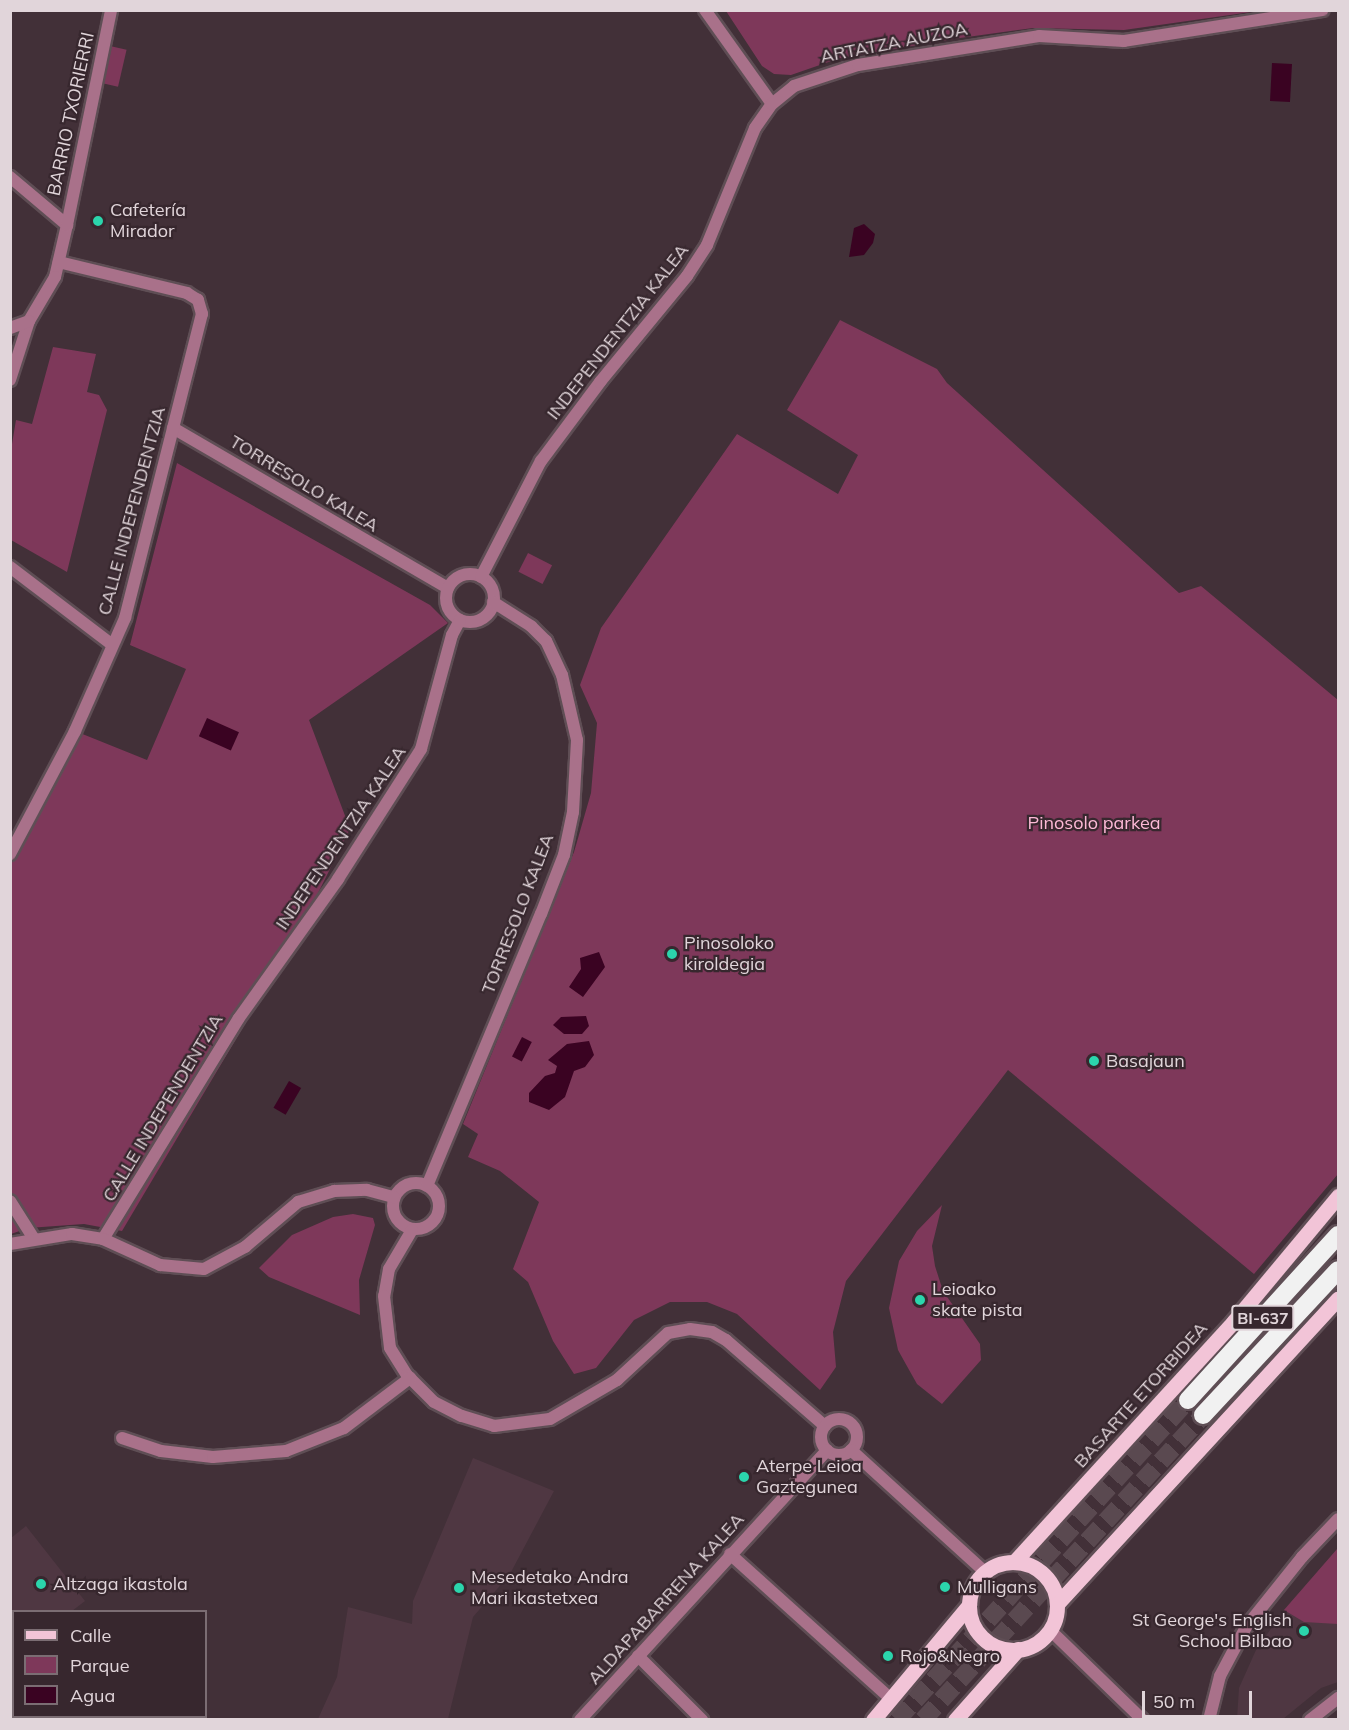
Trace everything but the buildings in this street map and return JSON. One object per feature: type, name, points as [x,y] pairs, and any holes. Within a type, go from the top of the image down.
[{"type":"highway","name":"BI-637","points":[[1188,1400],[1338,1235]]},
{"type":"highway","name":"BI-637","points":[[1203,1415],[1338,1270]]},
{"type":"main road","name":"BASARTE ETORBIDEA","points":[[1014,1562],[1234,1321],[1338,1196]]},
{"type":"main road","points":[[955,1719],[1018,1649],[1038,1642],[1050,1630],[1058,1604],[1338,1298]]},
{"type":"main road","points":[[873,1719],[969,1605],[974,1587],[984,1572],[1014,1562],[1043,1573],[1053,1586],[1058,1604]]},
{"type":"main road","points":[[969,1605],[980,1634],[992,1644],[1018,1649]]},
{"type":"street","name":"BARRIO TXORIERRI","points":[[10,380],[29,321],[55,277],[111,10]]},
{"type":"street","points":[[705,10],[772,104]]},
{"type":"street","name":"ARTATZA AUZOA","points":[[772,104],[794,86],[818,75],[892,59],[1039,36],[1124,41],[1323,10]]},
{"type":"street","name":"INDEPENDENTZIA KALEA","points":[[481,577],[541,461],[702,252],[742,154],[772,104]]},
{"type":"street","name":"BARRIO TXORIERRI","points":[[10,177],[67,225]]},
{"type":"street","name":"CALLE INDEPENDENTZIA","points":[[10,854],[75,731],[108,660],[111,644],[126,618],[202,314],[198,300],[132,280],[59,262]]},
{"type":"street","points":[[10,328],[29,321]]},
{"type":"street","name":"TORRESOLO KALEA","points":[[173,428],[448,588]]},
{"type":"street","points":[[10,567],[111,644]]},
{"type":"street","points":[[465,574],[481,577],[492,589],[493,602],[482,619],[460,620],[446,603],[448,588],[465,574]]},
{"type":"street","name":"TORRESOLO KALEA","points":[[427,1186],[556,874],[574,803],[577,740],[562,675],[546,641],[531,626],[493,602]]},
{"type":"street","name":"INDEPENDENTZIA KALEA","points":[[254,997],[338,879],[422,749],[452,635],[460,620]]},
{"type":"street","name":"CALLE INDEPENDENTZIA","points":[[103,1239],[254,997]]},
{"type":"street","points":[[412,1230],[394,1215],[394,1197],[408,1184],[427,1186],[439,1201],[437,1216],[427,1227],[412,1230],[389,1269],[384,1296],[390,1348],[410,1378],[434,1402],[462,1416],[495,1426],[524,1425],[550,1419],[591,1399],[617,1380],[655,1342],[668,1334],[690,1329],[712,1332],[726,1340],[825,1426]]},
{"type":"street","points":[[10,1244],[72,1234],[103,1239],[160,1265],[204,1269],[245,1247],[298,1202],[334,1191],[367,1190],[394,1197]]},
{"type":"street","points":[[10,1201],[34,1239]]},
{"type":"street","points":[[122,1438],[161,1451],[213,1457],[286,1451],[344,1428],[410,1378]]},
{"type":"street","points":[[840,1419],[851,1424],[856,1440],[851,1450],[842,1454],[827,1450],[822,1436],[825,1426],[840,1419]]},
{"type":"street","name":"ALDAPABARRENA KALEA","points":[[580,1719],[827,1450]]},
{"type":"street","points":[[851,1450],[984,1572]]},
{"type":"street","points":[[1209,1719],[1220,1676],[1246,1627],[1338,1519]]},
{"type":"street","points":[[730,1554],[891,1699]]},
{"type":"street","points":[[1050,1630],[1143,1719]]},
{"type":"street","points":[[638,1656],[702,1719]]},
{"type":"street","points":[[1310,1719],[1338,1698]]},
{"type":"shaded area","name":"Mesedetako Andra Mari ikastetxea","points":[[473,1458],[554,1491],[510,1574],[473,1617],[448,1719],[318,1719],[337,1677],[348,1607],[412,1624],[413,1601]]},
{"type":"shaded area","name":"Altzaga ikastola","points":[[26,1526],[85,1601],[73,1610],[12,1610],[11,1633],[11,1538]]},
{"type":"shaded area","name":"St George's English School Bilbao","points":[[1338,1548],[1338,1682],[1321,1688],[1283,1719],[1237,1719],[1239,1688],[1256,1650],[1284,1610]]},
{"type":"green space","points":[[726,11],[1258,11],[1124,30],[1033,28],[960,38],[840,58],[791,75],[774,74],[762,66]]},
{"type":"green space","points":[[110,46],[127,50],[118,87],[101,83]]},
{"type":"green space","name":"Pinosolo parkea","points":[[840,320],[937,369],[947,383],[1179,593],[1201,586],[1338,700],[1338,1174],[1254,1274],[1008,1070],[846,1281],[833,1332],[836,1367],[820,1390],[737,1314],[707,1302],[670,1302],[634,1320],[596,1368],[574,1374],[553,1341],[528,1282],[513,1269],[539,1202],[500,1171],[468,1157],[478,1134],[463,1124],[574,852],[591,793],[597,723],[580,685],[601,628],[737,434],[838,494],[858,455],[787,410]]},
{"type":"green space","points":[[53,347],[96,354],[87,392],[99,395],[107,410],[67,572],[11,540],[10,456],[16,420],[32,424]]},
{"type":"green space","points":[[177,463],[430,605],[448,623],[309,720],[350,829],[293,943],[122,1231],[84,1224],[28,1228],[11,1234],[10,854],[75,731],[147,760],[186,669],[130,645]]},
{"type":"green space","points":[[528,553],[552,565],[543,584],[518,572]]},
{"type":"green space","name":"Leioako skate pista","points":[[942,1205],[932,1246],[935,1266],[943,1291],[980,1344],[981,1360],[942,1404],[917,1384],[898,1350],[889,1308],[899,1261],[917,1231]]},
{"type":"green space","points":[[353,1214],[373,1218],[375,1225],[359,1280],[360,1315],[269,1277],[259,1268],[292,1235],[333,1217]]},
{"type":"green space","points":[[1338,1548],[1338,1624],[1304,1622],[1284,1610]]},
{"type":"water","points":[[1272,63],[1292,64],[1290,102],[1270,101]]},
{"type":"water","points":[[864,224],[875,234],[873,243],[864,255],[849,257],[854,228]]},
{"type":"water","points":[[207,718],[239,732],[231,751],[199,736]]},
{"type":"water","points":[[599,952],[605,967],[583,997],[569,987],[581,969],[580,958]]},
{"type":"water","points":[[586,1016],[589,1026],[582,1034],[564,1034],[553,1025],[561,1017]]},
{"type":"water","points":[[522,1037],[532,1042],[522,1062],[512,1057]]},
{"type":"water","points":[[589,1041],[594,1055],[585,1067],[574,1071],[565,1097],[549,1110],[529,1102],[529,1093],[545,1076],[555,1073],[557,1066],[548,1060],[567,1044]]},
{"type":"water","points":[[289,1081],[301,1088],[286,1115],[274,1108]]},
{"type":"tunnel","points":[[897,1720],[1188,1400]]},
{"type":"tunnel","points":[[923,1720],[1203,1415]]},
{"type":"place","name":"Cafetería Mirador","points":[[98,221]]},
{"type":"place","name":"Pinosoloko kiroldegia","points":[[672,954]]},
{"type":"place","name":"Basajaun","points":[[1094,1061]]},
{"type":"place","name":"Leioako skate pista","points":[[920,1300]]},
{"type":"place","name":"Aterpe Leioa Gaztegunea","points":[[744,1477]]},
{"type":"place","name":"Altzaga ikastola","points":[[41,1584]]},
{"type":"place","name":"Mulligans","points":[[945,1587]]},
{"type":"place","name":"Mesedetako Andra Mari ikastetxea","points":[[459,1588]]},
{"type":"place","name":"St George's English School Bilbao","points":[[1304,1631]]},
{"type":"place","name":"Rojo&Negro","points":[[888,1656]]}]
